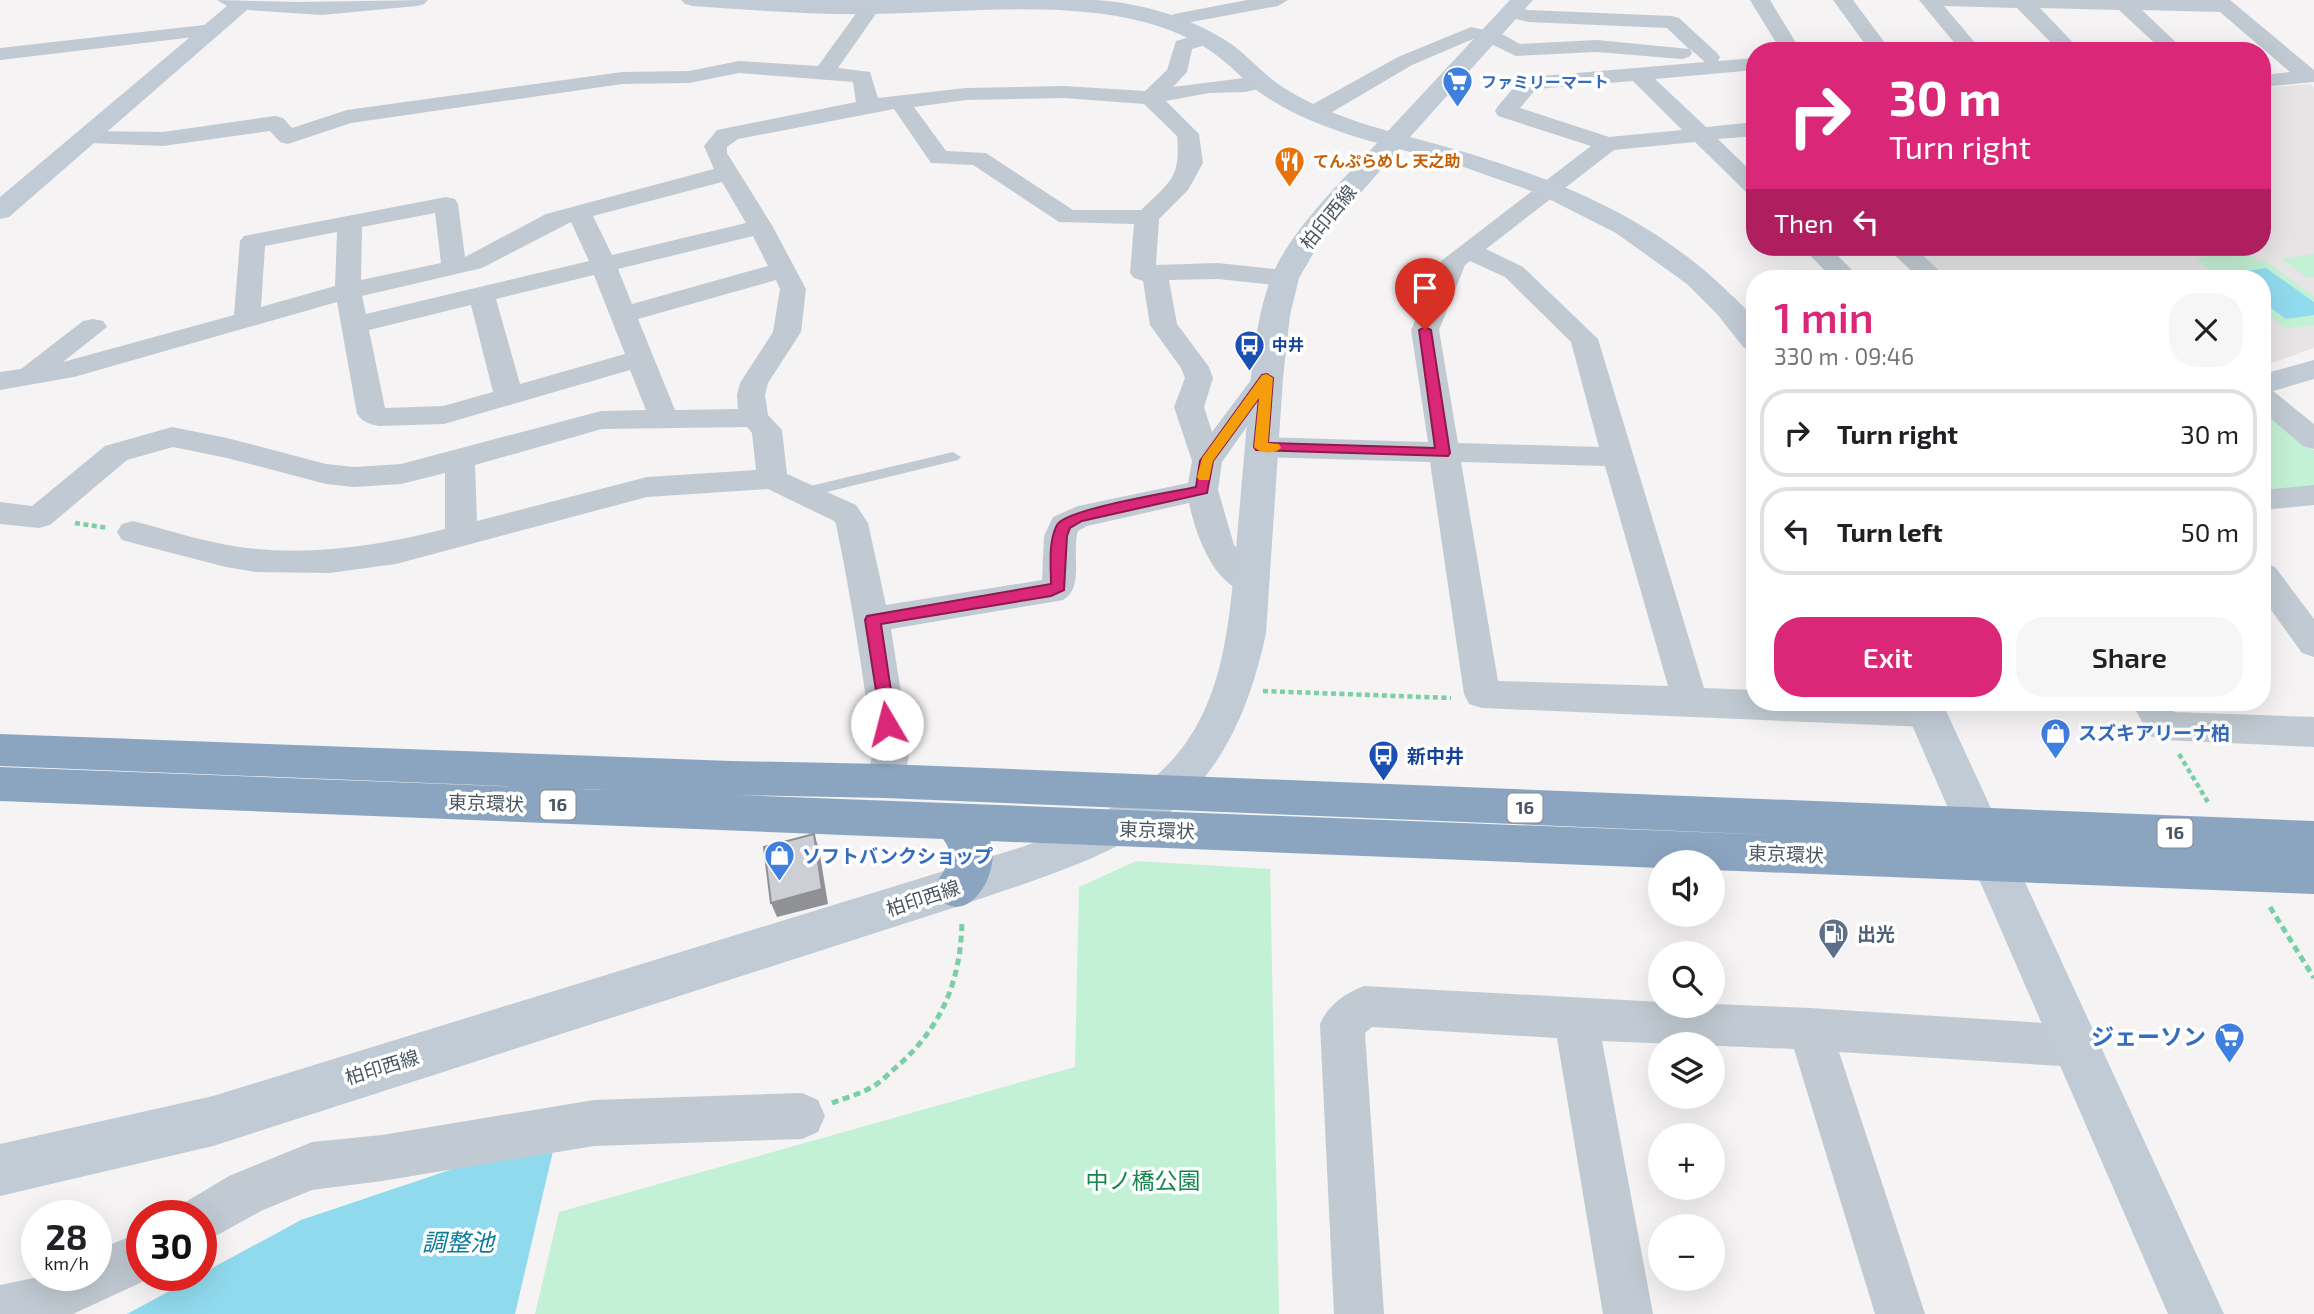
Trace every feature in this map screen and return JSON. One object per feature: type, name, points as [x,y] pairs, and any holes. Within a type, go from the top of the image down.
[{"type":"highway","name":"東京環状","points":[[0,750],[731,778],[885,781],[1166,794],[1891,840]]},
{"type":"highway","name":"東京環状","points":[[0,783],[1116,828],[1891,840],[2044,846],[2314,839]]},
{"type":"highway","points":[[954,821],[971,840],[973,851],[972,869],[956,888]]},
{"type":"highway","name":"東京環状","points":[[2044,846],[2314,875]]},
{"type":"street","points":[[0,211],[213,30],[239,1],[310,9],[416,0]]},
{"type":"street","points":[[692,0],[870,8],[1023,1],[1088,2],[1169,23],[1204,38],[1233,57],[1260,82],[1314,113],[1394,140],[1465,159],[1550,190],[1594,210],[1663,252],[1705,287],[1746,332]]},
{"type":"street","points":[[1521,9],[1528,10],[1554,0]]},
{"type":"street","points":[[1646,0],[1719,61]]},
{"type":"street","points":[[1760,0],[1786,42]]},
{"type":"street","points":[[1843,0],[1874,42]]},
{"type":"street","points":[[1931,0],[2221,3],[2269,42]]},
{"type":"street","points":[[1931,0],[1965,42]]},
{"type":"street","points":[[1169,23],[1181,18],[1273,1]]},
{"type":"street","points":[[2022,1],[2062,42]]},
{"type":"street","points":[[2122,2],[2165,42]]},
{"type":"street","points":[[824,73],[870,8]]},
{"type":"street","points":[[1521,9],[1672,22]]},
{"type":"street","name":"柏印西線","points":[[0,1170],[213,1121],[956,888],[1041,859],[1116,828],[1166,794],[1195,764],[1213,736],[1228,703],[1247,633],[1267,378],[1275,315],[1285,278],[1312,232],[1488,37],[1521,9]]},
{"type":"street","points":[[0,54],[213,30]]},
{"type":"street","points":[[1314,113],[1405,61],[1471,33],[1488,37],[1517,50],[1597,46],[1746,63]]},
{"type":"street","points":[[1150,98],[1177,72],[1183,45],[1204,38]]},
{"type":"street","points":[[2271,44],[2311,76]]},
{"type":"street","points":[[1719,61],[1638,74],[1530,83],[1506,111],[1608,144],[1746,130]]},
{"type":"street","points":[[90,136],[163,139],[275,123],[288,137],[347,117],[622,78],[689,77],[739,67],[863,76],[867,106]]},
{"type":"street","points":[[1638,74],[1746,179]]},
{"type":"street","points":[[2271,79],[2311,76]]},
{"type":"street","points":[[772,479],[766,430],[754,418],[751,396],[754,383],[787,332],[793,289],[715,146],[725,135],[867,106],[900,102],[1024,92],[1150,98],[1209,87],[1245,86],[1260,82]]},
{"type":"street","points":[[1150,98],[1188,134],[1191,163],[1180,185],[1147,217],[1143,273],[1218,271],[1285,278]]},
{"type":"street","points":[[900,102],[939,158],[978,159],[1068,217],[1147,217]]},
{"type":"street","points":[[1608,144],[1454,261],[1425,330],[1482,694],[1746,702]]},
{"type":"street","points":[[0,382],[64,371],[348,291],[473,263],[555,219],[728,173]]},
{"type":"street","points":[[247,320],[253,241],[446,204],[454,268]]},
{"type":"street","points":[[579,213],[605,264],[622,315],[664,419]]},
{"type":"street","points":[[350,223],[348,291],[372,414],[379,418],[444,415],[639,359]]},
{"type":"street","points":[[356,325],[761,227]]},
{"type":"street","points":[[1469,251],[1514,272],[1584,339],[1690,701]]},
{"type":"street","points":[[1824,256],[1839,270]]},
{"type":"street","points":[[1909,256],[1925,270]]},
{"type":"street","points":[[622,315],[784,270]]},
{"type":"street","points":[[1155,273],[1164,325],[1195,367],[1199,377],[1189,407],[1216,546],[1231,567],[1251,582]]},
{"type":"street","points":[[482,295],[509,397]]},
{"type":"street","points":[[30,377],[36,369],[93,327]]},
{"type":"street","points":[[2271,382],[2314,369]]},
{"type":"street","points":[[872,620],[1051,591],[1058,587],[1060,536],[1064,525],[1078,517],[1204,475],[1267,378]]},
{"type":"street","points":[[2271,404],[2314,439]]},
{"type":"street","points":[[0,513],[39,517],[116,453],[172,437],[227,448],[326,474],[354,478],[401,474],[601,420],[754,418]]},
{"type":"street","points":[[1261,447],[1617,457]]},
{"type":"street","points":[[460,459],[461,536]]},
{"type":"street","points":[[133,532],[226,556],[280,561],[329,561],[396,553],[647,487],[772,479],[845,513],[852,523],[872,620],[891,750],[885,781]]},
{"type":"street","points":[[2271,499],[2314,495]]},
{"type":"street","points":[[2271,587],[2314,644]]},
{"type":"street","points":[[1926,711],[2196,1314]]},
{"type":"street","points":[[2156,714],[2314,732]]},
{"type":"street","points":[[1359,1314],[1342,1024],[1364,1006],[2077,1046]]},
{"type":"street","points":[[1576,1019],[1628,1314]]},
{"type":"street","points":[[1811,1029],[1900,1314]]},
{"type":"street","points":[[217,1210],[246,1193],[312,1166],[382,1158],[594,1123],[802,1116]]},
{"type":"street","points":[[0,1310],[38,1304],[126,1263]]},
{"type":"lane","points":[[802,493],[953,457]]},
{"type":"path","points":[[39,517],[133,532]]},
{"type":"path","points":[[1263,691],[1458,699],[1482,694]]},
{"type":"path","points":[[2156,714],[2211,808]]},
{"type":"path","points":[[802,1116],[873,1087],[933,1031],[950,1001],[960,961],[962,916],[956,888]]},
{"type":"path","points":[[2265,899],[2314,978]]},
{"type":"shaded area","points":[[2310,84],[2314,87],[2314,348],[2271,363],[2271,270],[1935,270],[1919,256],[2271,256],[2271,87]]},
{"type":"green space","points":[[2314,254],[2314,277],[2308,278],[2281,259]]},
{"type":"green space","points":[[2252,256],[2259,261],[2264,260],[2314,296],[2314,325],[2286,329],[2271,317],[2271,270],[2210,270],[2196,258]]},
{"type":"green space","points":[[2271,414],[2314,450],[2314,486],[2271,491]]},
{"type":"green space","name":"中ノ橋公園","points":[[1136,861],[1270,869],[1279,1314],[535,1314],[559,1212],[1075,1067],[1079,887]]},
{"type":"water","points":[[2271,272],[2314,302],[2314,315],[2286,319],[2271,308]]},
{"type":"water","name":"調整池","points":[[557,1134],[515,1314],[127,1314],[170,1291],[217,1291],[217,1265],[301,1220]]},
{"type":"building","points":[[814,834],[822,889],[771,903],[764,847]]},
{"type":"slow traffic","points":[[1204,477],[1207,461],[1267,378],[1261,447],[1274,448]]},
{"type":"place","name":"ファミリーマート","points":[[1458,109]]},
{"type":"place","name":"てんぷらめし 天之助","points":[[1290,188]]},
{"type":"place","name":"中井","points":[[1249,372]]},
{"type":"place","name":"スズキアリーナ柏","points":[[2055,760]]},
{"type":"place","name":"新中井","points":[[1384,783]]},
{"type":"place","name":"ソフトバンクショップ","points":[[779,883]]},
{"type":"place","name":"出光","points":[[1834,961]]},
{"type":"place","name":"ジェーソン","points":[[2229,1064]]},
{"type":"route","points":[[887,724],[872,620],[1051,591],[1058,587],[1060,536],[1064,525],[1078,517],[1202,490],[1207,461],[1267,378],[1261,447],[1443,453],[1425,330]]}]
